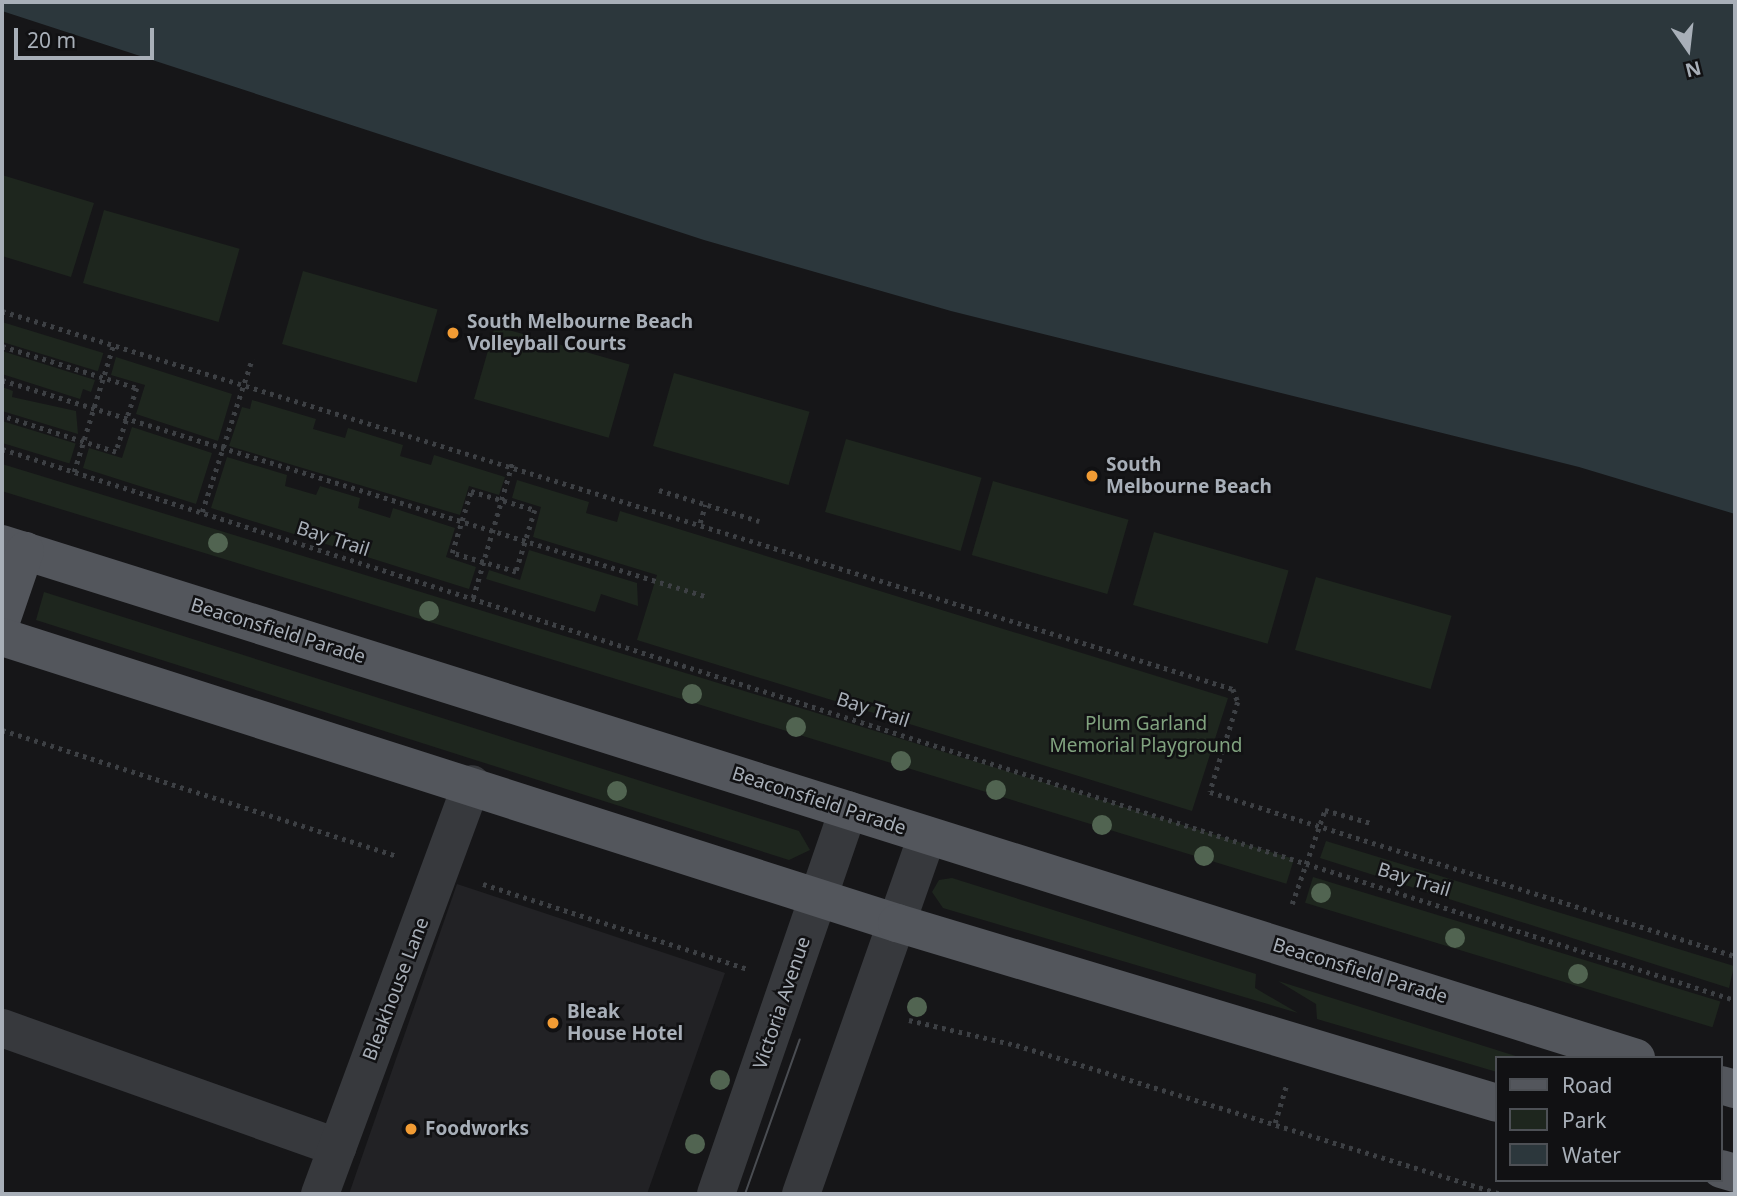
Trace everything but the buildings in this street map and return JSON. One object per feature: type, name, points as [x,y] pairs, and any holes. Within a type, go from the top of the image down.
[{"type":"main road","points":[[2,618],[13,547]]},
{"type":"main road","name":"Beaconsfield Parade","points":[[13,547],[1630,1056]]},
{"type":"main road","points":[[2,637],[897,923],[1496,1103]]},
{"type":"street","name":"Bleakhouse Lane","points":[[320,1194],[472,785]]},
{"type":"street","name":"Victoria Avenue","points":[[716,1194],[848,810]]},
{"type":"street","points":[[801,1194],[927,836]]},
{"type":"street","points":[[2,1028],[337,1147]]},
{"type":"path","points":[[2,311],[243,386],[512,464],[1233,689],[1238,702],[1210,792],[1735,956]]},
{"type":"path","points":[[74,472],[113,345]]},
{"type":"path","points":[[2,346],[137,388],[116,452],[2,416]]},
{"type":"path","points":[[202,512],[252,359]]},
{"type":"path","points":[[2,380],[708,597]]},
{"type":"path","name":"Bay Trail","points":[[2,449],[1735,1000]]},
{"type":"path","points":[[473,598],[512,464]]},
{"type":"path","points":[[659,490],[759,521]]},
{"type":"path","points":[[471,491],[535,510],[516,572],[452,553],[462,522],[471,491]]},
{"type":"path","points":[[700,523],[705,505]]},
{"type":"path","points":[[1318,825],[1325,810],[1371,823]]},
{"type":"shaded area","name":"Bleak House Hotel","points":[[457,884],[725,973],[647,1194],[349,1194]]},
{"type":"green space","points":[[2,175],[94,203],[71,277],[2,256]]},
{"type":"green space","points":[[104,210],[240,249],[219,322],[83,283]]},
{"type":"green space","points":[[303,271],[438,310],[417,383],[282,344]]},
{"type":"green space","points":[[2,322],[103,353],[98,371],[2,342]]},
{"type":"green space","points":[[495,326],[630,365],[609,438],[474,399]]},
{"type":"green space","points":[[2,351],[95,380],[91,392],[83,389],[80,399],[2,374]]},
{"type":"green space","points":[[116,357],[232,394],[218,441],[136,414],[145,385],[111,375]]},
{"type":"green space","points":[[674,373],[810,412],[789,485],[653,446]]},
{"type":"green space","points":[[2,387],[13,391],[12,397],[76,411],[78,434],[2,411]]},
{"type":"green space","points":[[252,400],[316,419],[313,429],[345,438],[348,428],[403,445],[400,456],[431,465],[434,455],[505,477],[499,495],[469,486],[460,515],[229,446],[242,407],[250,409]]},
{"type":"green space","points":[[2,421],[76,444],[69,464],[2,443]]},
{"type":"green space","points":[[132,427],[212,453],[196,504],[83,468],[89,448],[122,458]]},
{"type":"green space","points":[[846,439],[982,478],[961,551],[825,512]]},
{"type":"green space","points":[[227,457],[287,475],[285,486],[316,495],[320,486],[360,498],[358,508],[390,518],[393,508],[455,528],[446,557],[476,567],[469,589],[211,508]]},
{"type":"green space","points":[[2,464],[1294,859],[1286,884],[2,491]]},
{"type":"green space","name":"Plum Garland Memorial Playground","points":[[517,480],[589,502],[586,513],[617,522],[620,511],[1228,698],[1192,811],[637,640],[657,575],[533,537],[541,507],[512,498]]},
{"type":"green space","points":[[993,481],[1129,520],[1107,594],[972,555]]},
{"type":"green space","points":[[1154,532],[1289,571],[1268,644],[1133,605]]},
{"type":"green space","points":[[529,550],[637,583],[638,606],[601,594],[595,612],[486,579],[489,570],[520,580]]},
{"type":"green space","points":[[1316,577],[1452,616],[1431,689],[1295,650]]},
{"type":"green space","points":[[44,592],[799,831],[810,850],[789,860],[36,620]]},
{"type":"green space","points":[[1326,841],[1734,966],[1729,988],[1320,858]]},
{"type":"green space","points":[[1313,877],[1720,1002],[1712,1027],[1305,903]]},
{"type":"green space","points":[[952,878],[1256,974],[1255,988],[1298,1013],[943,908],[932,892],[939,880]]},
{"type":"green space","points":[[1278,981],[1516,1056],[1496,1056],[1496,1072],[1317,1019],[1316,1004]]},
{"type":"water","points":[[2,2],[1735,2],[1735,514],[1579,467],[951,311],[704,240],[2,11]]},
{"type":"tram line","points":[[745,1194],[800,1039]]},
{"type":"place","name":"South Melbourne Beach Volleyball Courts","points":[[453,333]]},
{"type":"place","name":"South Melbourne Beach","points":[[1092,476]]},
{"type":"place","name":"Bleak House Hotel","points":[[553,1023]]},
{"type":"place","name":"Foodworks","points":[[411,1129]]}]
